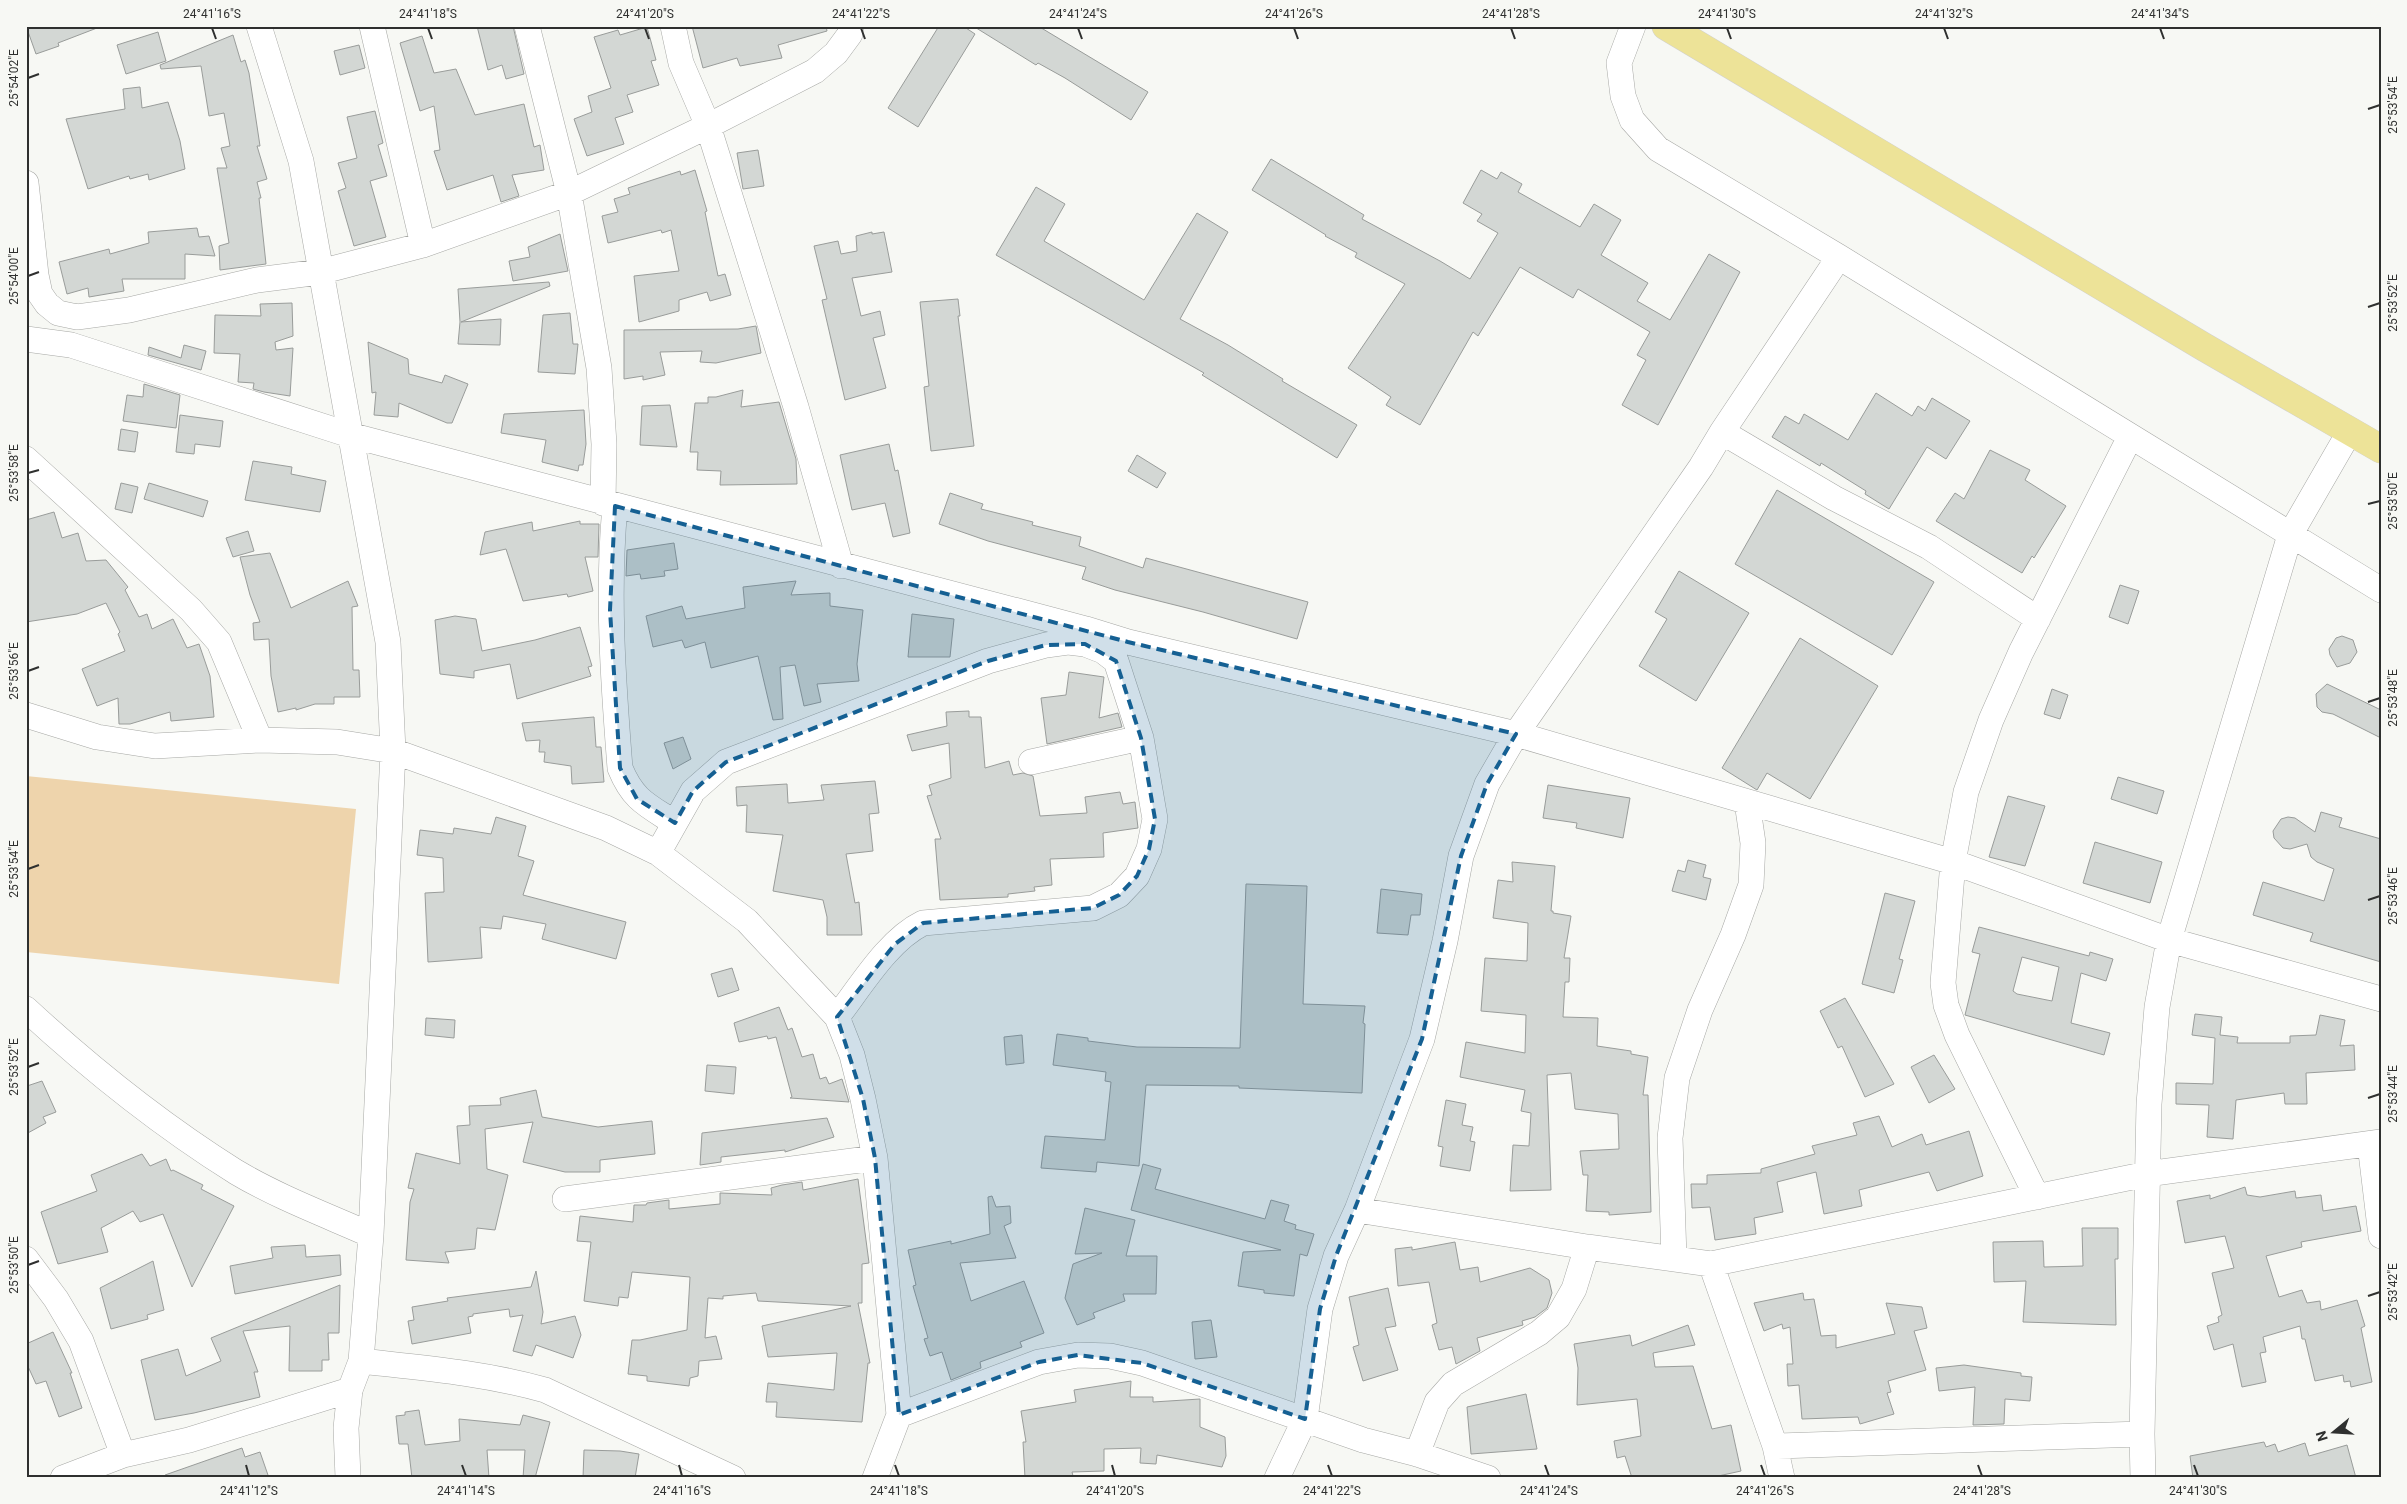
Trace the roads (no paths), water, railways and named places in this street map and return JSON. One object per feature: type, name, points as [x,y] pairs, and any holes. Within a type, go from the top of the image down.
[{"type":"main road","points":[[1666,26],[2204,347],[2381,449]]},
{"type":"street","points":[[260,26],[301,161],[388,642],[393,751],[371,1235],[361,1361],[350,1390],[346,1428],[348,1478]]},
{"type":"street","points":[[372,26],[423,245]]},
{"type":"street","points":[[527,26],[569,192],[599,368],[609,504],[610,610],[620,768],[627,784],[637,799],[675,824]]},
{"type":"street","points":[[673,26],[681,63],[708,126],[796,407],[841,566]]},
{"type":"street","points":[[26,183],[40,294],[47,304],[58,313],[77,317],[129,310],[257,280],[320,272],[423,245],[569,192],[708,126],[815,71],[836,53],[850,34],[851,26]]},
{"type":"street","points":[[1633,26],[1619,63],[1623,96],[1632,120],[1658,149],[1839,257],[2130,438],[2381,590]]},
{"type":"street","points":[[1276,1478],[1305,1419],[1320,1309],[1336,1256],[1357,1210],[1422,1039],[1445,941],[1461,856],[1487,784],[1516,734],[1702,467],[1722,432],[1839,257]]},
{"type":"street","points":[[71,345],[77,317]]},
{"type":"street","points":[[26,339],[71,345],[350,435],[841,566],[1086,629],[1128,642],[1516,734],[1953,862],[2168,940],[2381,999]]},
{"type":"street","points":[[2143,1478],[2142,1434],[2148,1104],[2157,1007],[2168,940],[2290,535],[2350,431]]},
{"type":"street","points":[[1722,432],[1834,498],[1929,547],[2038,619]]},
{"type":"street","points":[[2036,1197],[1957,1035],[1946,1005],[1943,983],[1953,862],[1966,792],[1991,720],[2021,652],[2130,438]]},
{"type":"street","points":[[26,459],[191,610],[219,642],[260,740]]},
{"type":"street","points":[[658,854],[693,791],[726,762],[988,661],[1046,645],[1068,642],[1085,644],[1103,651],[1116,661],[1141,738],[1155,819],[1149,850],[1137,876],[1119,894],[1094,908],[923,923],[912,929],[894,944],[837,1017]]},
{"type":"street","points":[[26,715],[97,737],[155,746],[260,740],[337,742],[393,751],[606,828],[658,854],[747,920],[837,1017],[852,1055],[863,1099],[875,1158],[899,1415],[874,1478]]},
{"type":"street","points":[[1031,762],[1141,738]]},
{"type":"street","points":[[1674,1258],[1670,1138],[1677,1078],[1700,1010],[1733,935],[1751,885],[1753,843],[1747,802]]},
{"type":"street","points":[[26,1009],[73,1052],[153,1114],[238,1172],[371,1235]]},
{"type":"street","points":[[1357,1210],[1587,1247],[1711,1264],[2147,1174],[2375,1143],[2381,1236]]},
{"type":"street","points":[[565,1199],[875,1158]]},
{"type":"street","points":[[1417,1454],[1437,1402],[1453,1384],[1539,1333],[1558,1317],[1574,1290],[1587,1247]]},
{"type":"street","points":[[26,1259],[56,1299],[81,1341],[123,1454]]},
{"type":"street","points":[[1711,1264],[1775,1446],[1782,1478]]},
{"type":"street","points":[[899,1415],[1039,1362],[1078,1355],[1110,1356],[1142,1363],[1363,1440],[1417,1454],[1488,1478]]},
{"type":"street","points":[[361,1361],[450,1370],[516,1382],[545,1390],[732,1478]]},
{"type":"street","points":[[63,1478],[123,1454],[189,1440],[350,1390]]},
{"type":"street","points":[[1775,1446],[2142,1434]]}]
